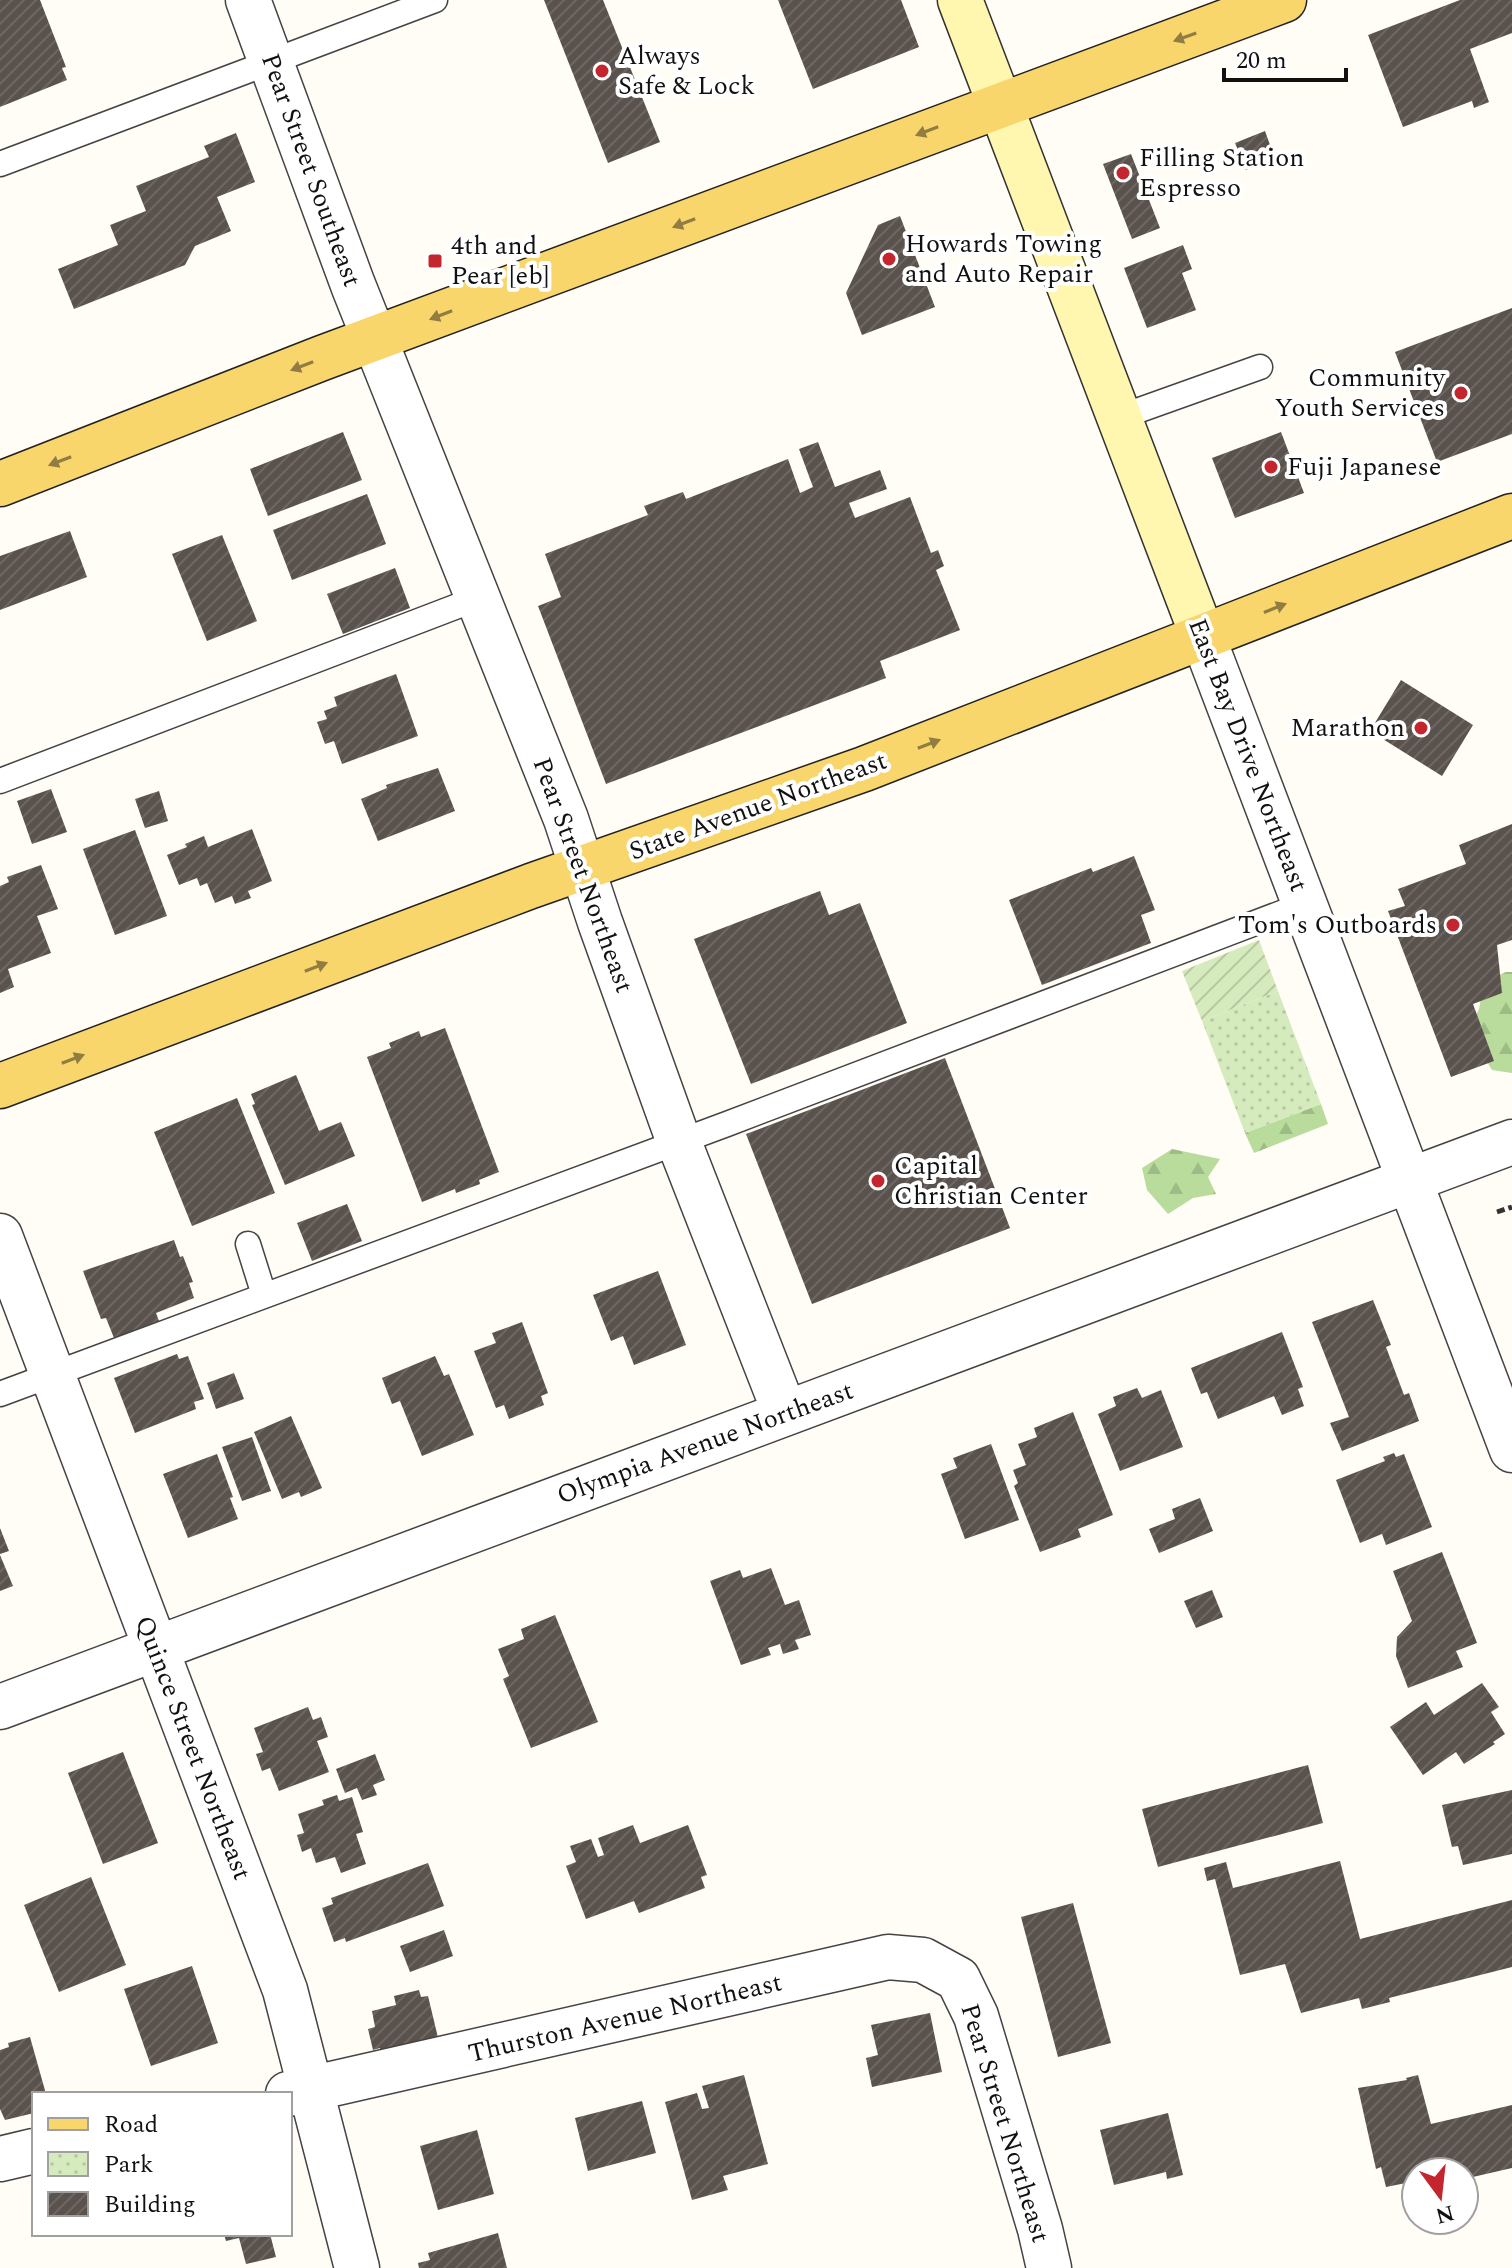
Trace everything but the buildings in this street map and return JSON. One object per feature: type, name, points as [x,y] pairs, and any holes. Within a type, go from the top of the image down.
[{"type":"main road","name":"East Bay Drive Northeast","points":[[960,0],[1203,637]]},
{"type":"main road","points":[[0,484],[375,339],[1284,0]]},
{"type":"main road","name":"State Avenue Northeast","points":[[0,1086],[384,941],[864,769],[1512,516]]},
{"type":"street","name":"Pear Street Southeast","points":[[248,0],[375,339]]},
{"type":"street","name":"Pear Street Northeast","points":[[375,339],[566,819],[581,870],[679,1142],[785,1413]]},
{"type":"street","name":"East Bay Drive Northeast","points":[[1203,637],[1512,1450]]},
{"type":"street","name":"Olympia Avenue Northeast","points":[[0,1707],[1512,1142]]},
{"type":"street","name":"Quince Street Northeast","points":[[0,1236],[285,1990],[299,2092],[357,2268]]},
{"type":"street","name":"Thurston Avenue Northeast","points":[[299,2092],[888,1957],[923,1960],[958,1979]]},
{"type":"street","name":"Pear Street Northeast","points":[[958,1979],[976,2016],[1049,2268]]},
{"type":"street","points":[[0,2159],[32,2151]]},
{"type":"lane","points":[[0,164],[435,0]]},
{"type":"lane","points":[[1120,417],[1260,367]]},
{"type":"lane","points":[[0,781],[476,599]]},
{"type":"lane","points":[[0,1394],[679,1142],[1305,904]]},
{"type":"lane","points":[[248,1244],[264,1295]]},
{"type":"path","points":[[1497,1212],[1512,1207]]},
{"type":"green space","points":[[1259,940],[1278,991],[1202,1021],[1182,971]]},
{"type":"green space","points":[[1512,972],[1512,1073],[1492,1070],[1468,1032],[1479,1009],[1484,982]]},
{"type":"green space","points":[[1278,991],[1321,1104],[1245,1133],[1202,1021]]},
{"type":"green space","points":[[1321,1104],[1328,1124],[1254,1153],[1245,1133]]},
{"type":"green space","points":[[1172,1149],[1220,1159],[1208,1177],[1216,1194],[1193,1198],[1168,1214],[1147,1190],[1142,1168]]},
{"type":"place","name":"Always Safe & Lock","points":[[602,71]]},
{"type":"place","name":"Filling Station Espresso","points":[[1123,173]]},
{"type":"place","name":"Howards Towing and Auto Repair","points":[[889,259]]},
{"type":"place","name":"4th and Pear [eb]","points":[[435,261]]},
{"type":"place","name":"Community Youth Services","points":[[1461,393]]},
{"type":"place","name":"Fuji Japanese","points":[[1271,467]]},
{"type":"place","name":"Marathon","points":[[1421,728]]},
{"type":"place","name":"Tom's Outboards","points":[[1453,925]]},
{"type":"place","name":"Capital Christian Center","points":[[878,1181]]}]
